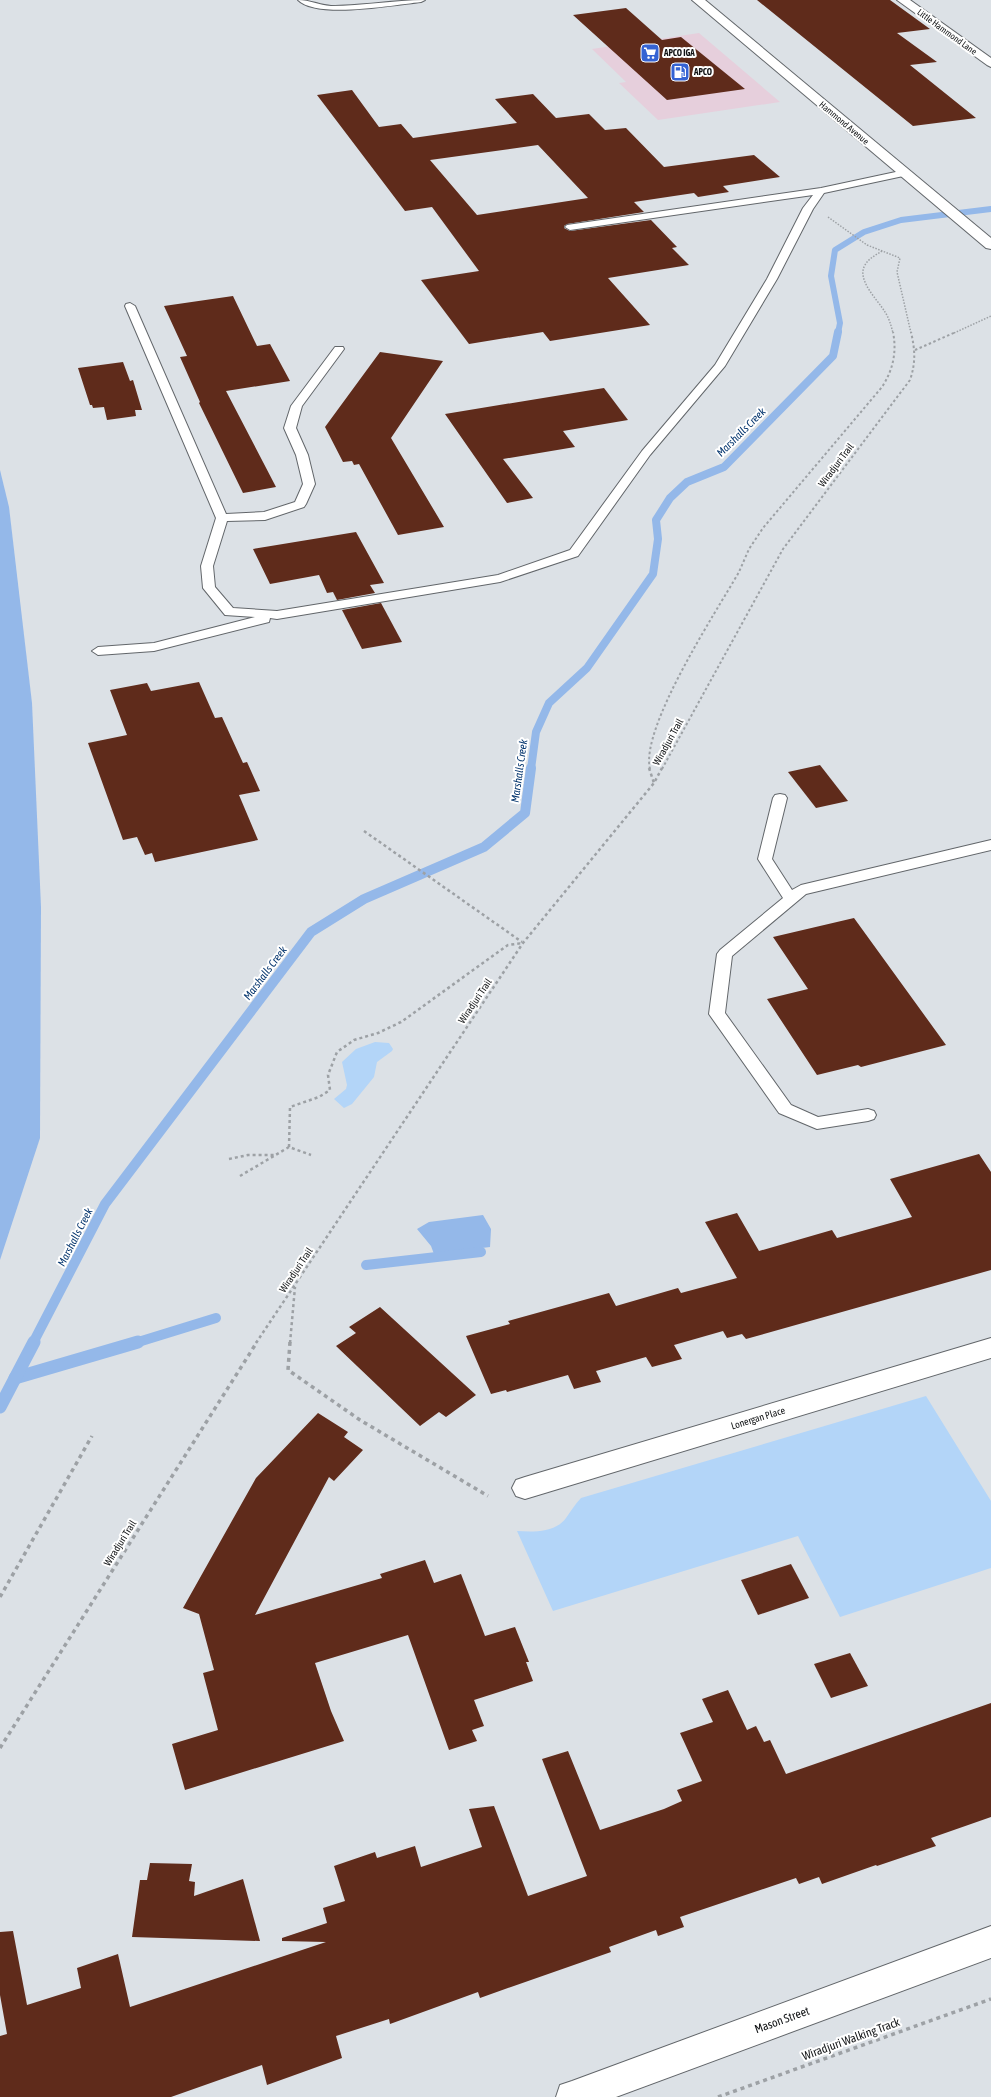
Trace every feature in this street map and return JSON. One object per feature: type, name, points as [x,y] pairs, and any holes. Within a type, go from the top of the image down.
[{"type":"main road","name":"Hammond Avenue","points":[[698,0],[986,240]]},
{"type":"main road","name":"Little Hammond Lane","points":[[903,0],[991,63]]},
{"type":"main road","name":"Lonergan Place","points":[[525,1488],[991,1348]]},
{"type":"main road","name":"Mason Street","points":[[572,2097],[991,1942]]},
{"type":"lane","points":[[302,0],[318,7],[332,8],[421,0]]},
{"type":"lane","points":[[570,227],[821,191],[905,173]]},
{"type":"lane","points":[[98,651],[154,647],[277,615],[500,578],[574,554],[646,453],[720,366],[772,279],[808,208],[821,191]]},
{"type":"lane","points":[[130,306],[222,518],[207,566],[209,588],[230,612],[277,615]]},
{"type":"lane","points":[[222,518],[265,516],[300,504],[308,484],[302,456],[290,428],[297,406],[339,349]]},
{"type":"lane","points":[[780,798],[764,859],[791,899]]},
{"type":"lane","points":[[868,1115],[817,1123],[785,1108],[717,1014],[726,954],[801,890],[991,845]]},
{"type":"path","points":[[830,219],[867,245],[883,251]]},
{"type":"path","points":[[654,783],[649,767],[650,746],[662,709],[739,572],[745,554],[754,539],[877,394],[891,370],[895,359],[895,350],[890,327],[886,314],[865,284],[862,272],[864,264],[883,251]]},
{"type":"path","name":"Wiradjuri Trail","points":[[0,1748],[270,1321],[295,1286],[523,943],[654,783],[783,549],[910,380],[916,365],[915,350],[897,272],[900,258],[883,251]]},
{"type":"path","points":[[915,350],[991,316]]},
{"type":"path","points":[[364,831],[380,844],[488,917],[523,943]]},
{"type":"path","points":[[289,1146],[290,1107],[319,1097],[330,1090],[328,1075],[336,1052],[354,1040],[378,1034],[401,1022],[508,945],[523,943]]},
{"type":"path","points":[[240,1176],[289,1146],[300,1149],[311,1155]]},
{"type":"path","points":[[229,1159],[248,1155],[274,1155]]},
{"type":"path","points":[[295,1286],[288,1370],[360,1420],[488,1496]]},
{"type":"path","points":[[0,1597],[92,1436]]},
{"type":"path","name":"Wiradjuri Walking Track","points":[[718,2097],[991,2000]]},
{"type":"shaded area","name":"APCO","points":[[699,33],[780,102],[658,120],[619,83],[626,82],[592,49]]},
{"type":"shaded area","points":[[0,470],[9,507],[32,703],[41,907],[40,1138],[0,1260]]},
{"type":"shaded area","points":[[375,1042],[389,1043],[393,1049],[377,1062],[374,1077],[352,1104],[344,1108],[334,1099],[346,1089],[347,1085],[342,1062],[356,1049]]},
{"type":"shaded area","points":[[483,1215],[491,1229],[490,1247],[434,1254],[431,1246],[417,1229],[429,1222]]},
{"type":"shaded area","points":[[926,1396],[991,1501],[991,1568],[840,1617],[798,1536],[553,1611],[517,1531],[530,1532],[550,1529],[556,1526],[566,1518],[581,1498]]},
{"type":"building","points":[[757,0],[890,0],[930,29],[897,33],[937,62],[910,65],[976,118],[913,126]]},
{"type":"building","points":[[626,8],[662,40],[681,37],[745,89],[667,100],[573,15]]},
{"type":"building","points":[[352,90],[379,127],[401,124],[413,138],[517,123],[495,99],[533,94],[556,118],[589,114],[605,130],[626,128],[664,167],[754,155],[780,177],[723,186],[729,192],[698,197],[694,193],[634,202],[644,212],[567,224],[564,226],[564,228],[570,231],[651,220],[677,247],[672,248],[689,265],[608,278],[650,325],[550,341],[543,332],[469,344],[421,280],[479,271],[432,207],[405,211],[317,95]],"holes":[[[538,145],[588,198],[477,215],[430,160]]]},
{"type":"building","points":[[233,296],[257,346],[270,344],[290,381],[226,391],[276,487],[243,493],[199,403],[200,402],[180,357],[187,356],[164,306]]},
{"type":"building","points":[[380,352],[443,361],[391,438],[444,527],[398,535],[359,464],[354,465],[352,461],[343,462],[325,427]]},
{"type":"building","points":[[123,362],[130,381],[133,380],[142,410],[135,410],[136,416],[107,420],[104,407],[93,408],[92,405],[90,405],[78,368]]},
{"type":"building","points":[[604,388],[628,420],[563,431],[575,447],[503,459],[533,498],[507,503],[445,414]]},
{"type":"building","points":[[356,532],[384,583],[370,585],[375,593],[337,600],[333,592],[327,593],[319,575],[270,584],[253,549]]},
{"type":"building","points":[[381,603],[402,642],[362,649],[342,610]]},
{"type":"building","points":[[199,682],[215,718],[222,717],[243,763],[247,762],[260,791],[239,795],[258,840],[155,862],[152,853],[145,855],[137,837],[123,840],[88,743],[127,735],[110,690],[147,683],[151,691]]},
{"type":"building","points":[[820,765],[848,801],[816,808],[788,772]]},
{"type":"building","points":[[854,918],[946,1045],[861,1067],[858,1065],[817,1075],[767,999],[808,989],[773,937]]},
{"type":"building","points":[[979,1154],[991,1172],[991,1270],[746,1339],[742,1334],[727,1338],[723,1331],[674,1345],[682,1359],[652,1367],[646,1357],[596,1371],[601,1382],[574,1389],[568,1375],[507,1392],[506,1390],[491,1394],[466,1336],[510,1324],[508,1321],[609,1293],[616,1306],[678,1288],[681,1293],[737,1278],[705,1222],[737,1213],[759,1251],[832,1230],[837,1238],[912,1217],[890,1179]]},
{"type":"building","points":[[380,1307],[476,1395],[446,1417],[439,1412],[420,1426],[336,1346],[356,1333],[349,1327]]},
{"type":"building","points":[[318,1413],[348,1432],[344,1437],[363,1450],[334,1481],[329,1477],[255,1615],[382,1578],[380,1574],[425,1560],[434,1583],[461,1574],[485,1636],[515,1627],[529,1662],[526,1662],[533,1681],[474,1700],[484,1726],[472,1730],[477,1741],[449,1750],[408,1635],[315,1663],[331,1711],[344,1741],[185,1790],[172,1744],[218,1730],[203,1673],[214,1670],[199,1614],[183,1608],[256,1478]]},
{"type":"building","points":[[791,1564],[809,1598],[758,1615],[741,1580]]},
{"type":"building","points":[[850,1653],[868,1686],[831,1698],[814,1664]]},
{"type":"building","points":[[728,1690],[747,1730],[756,1726],[764,1742],[770,1740],[786,1774],[991,1703],[991,1817],[931,1838],[936,1846],[877,1866],[876,1865],[822,1884],[819,1877],[799,1884],[796,1878],[680,1917],[684,1927],[658,1936],[656,1930],[609,1947],[611,1952],[480,1998],[478,1992],[390,2024],[389,2019],[336,2036],[342,2058],[267,2085],[262,2065],[171,2097],[0,2097],[0,2036],[7,2034],[0,1995],[0,1932],[13,1931],[27,2005],[81,1988],[77,1968],[118,1954],[130,2007],[326,1942],[282,1941],[282,1938],[327,1923],[323,1908],[345,1901],[334,1866],[375,1852],[377,1858],[415,1846],[421,1867],[482,1847],[469,1809],[494,1806],[528,1896],[587,1876],[542,1759],[568,1751],[600,1830],[664,1809],[682,1801],[677,1790],[702,1781],[680,1733],[713,1722],[702,1699]]},
{"type":"building","points":[[150,1863],[192,1864],[189,1881],[195,1882],[194,1896],[243,1879],[260,1941],[132,1937],[140,1880],[147,1880]]},
{"type":"waterway","name":"Marshalls Creek","points":[[838,333],[840,323],[831,276],[835,250],[864,232],[901,220],[991,209]]},
{"type":"waterway","name":"Marshalls Creek","points":[[531,769],[536,732],[549,703],[587,668],[653,574],[658,539],[656,520],[670,498],[687,482],[724,467],[833,356],[838,332]]},
{"type":"waterway","name":"Marshalls Creek","points":[[33,1343],[105,1204],[311,932],[364,899],[484,847],[525,813],[531,768]]},
{"type":"waterway","points":[[366,1265],[481,1252]]},
{"type":"waterway","points":[[135,1343],[216,1318]]},
{"type":"waterway","name":"Marshalls Creek","points":[[15,1378],[34,1342]]},
{"type":"waterway","points":[[15,1378],[138,1342]]},
{"type":"waterway","name":"Marshalls Creek","points":[[0,1407],[15,1378]]},
{"type":"place","name":"APCO IGA","points":[[650,53]]},
{"type":"place","name":"APCO","points":[[680,72]]}]
